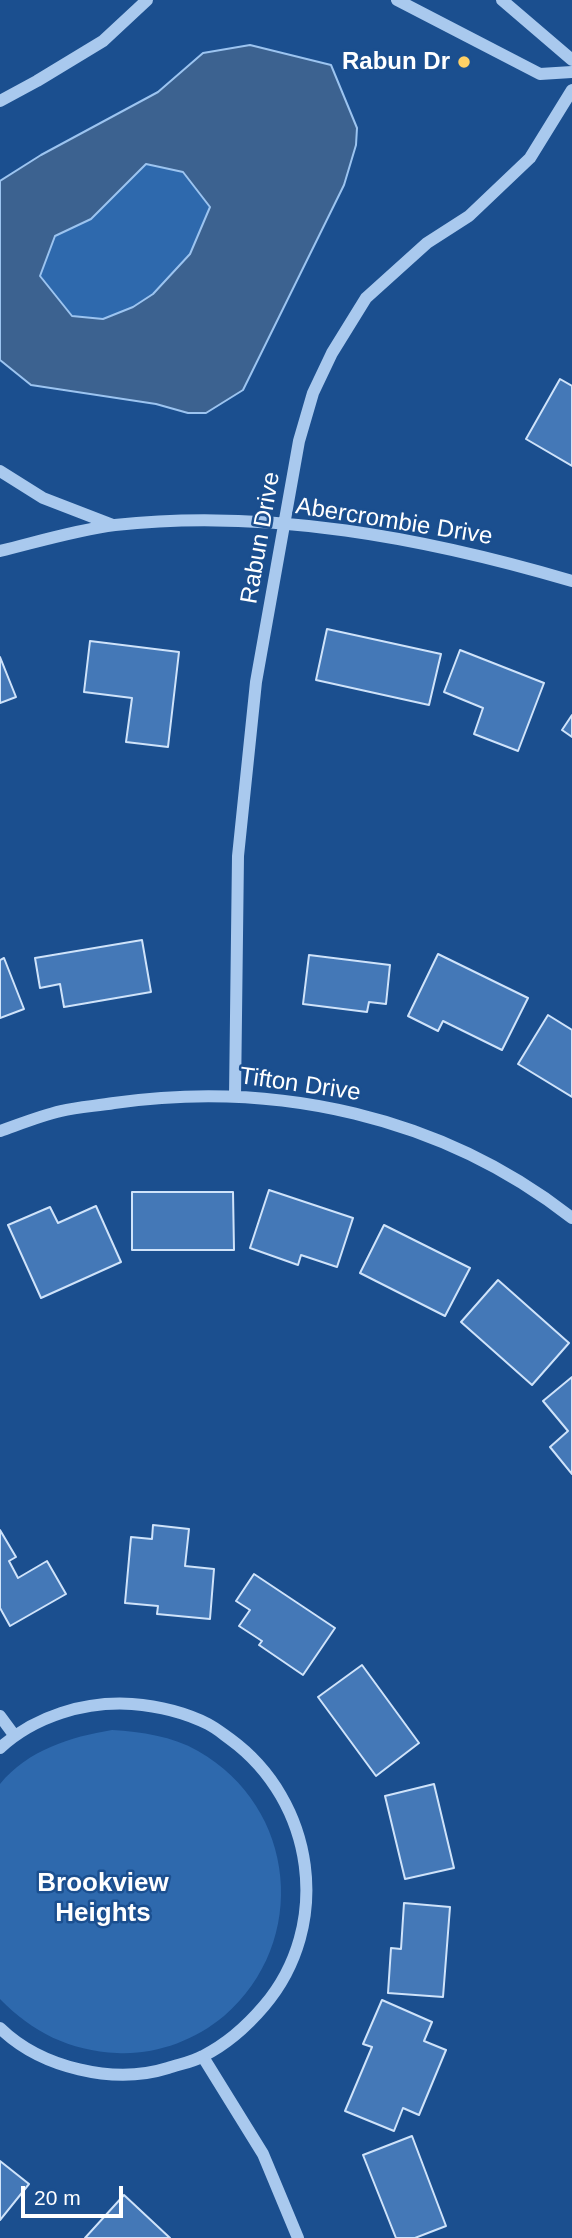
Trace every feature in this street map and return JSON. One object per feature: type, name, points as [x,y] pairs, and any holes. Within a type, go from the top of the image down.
[{"type":"street","points":[[0,101],[103,41],[147,0]]},
{"type":"street","points":[[397,0],[540,74],[572,72]]},
{"type":"street","points":[[502,0],[572,60]]},
{"type":"street","name":"Rabun Drive","points":[[234,1096],[239,856],[256,682],[299,441],[313,393],[332,353],[366,298],[427,243],[469,216],[530,158],[572,90]]},
{"type":"street","points":[[0,471],[43,498],[113,525]]},
{"type":"street","name":"Abercrombie Drive","points":[[0,551],[113,525],[226,519],[358,533],[480,555],[572,580]]},
{"type":"street","name":"Tifton Drive","points":[[0,1131],[61,1111],[160,1097],[234,1096],[355,1112],[448,1144],[536,1190],[572,1218]]},
{"type":"street","points":[[0,1748],[14,1735],[60,1712],[110,1702],[161,1706],[209,1724],[250,1754],[282,1794],[302,1842],[308,1893],[300,1943],[278,1989],[245,2028],[203,2057],[155,2072],[105,2074],[55,2063],[11,2039],[0,2028]]},
{"type":"street","points":[[0,1716],[14,1735]]},
{"type":"street","points":[[203,2057],[262,2154],[298,2238]]},
{"type":"shaded area","points":[[250,45],[331,65],[357,128],[356,145],[344,185],[243,390],[206,413],[188,413],[156,404],[31,385],[0,360],[0,181],[41,155],[158,92],[203,53]],"holes":[[[146,164],[183,172],[210,207],[190,254],[153,294],[133,307],[103,319],[72,316],[40,276],[55,236],[91,219]]]},
{"type":"shaded area","points":[[146,164],[183,171],[210,207],[190,254],[153,294],[133,307],[103,319],[72,316],[40,276],[55,236],[91,219]]},
{"type":"shaded area","points":[[112,1730],[146,1734],[178,1742],[198,1751],[231,1775],[256,1806],[272,1840],[280,1877],[280,1914],[270,1951],[252,1986],[224,2016],[200,2033],[174,2045],[146,2052],[117,2053],[68,2044],[25,2021],[0,1999],[0,1784],[23,1762],[51,1747]]},
{"type":"building","points":[[560,379],[572,386],[572,466],[526,439]]},
{"type":"building","points":[[327,629],[441,654],[429,705],[316,680]]},
{"type":"building","points":[[90,641],[179,652],[168,747],[126,742],[132,698],[84,692]]},
{"type":"building","points":[[460,650],[544,683],[518,751],[474,734],[483,708],[444,692]]},
{"type":"building","points":[[0,657],[16,697],[0,703]]},
{"type":"building","points":[[572,715],[572,737],[562,730]]},
{"type":"building","points":[[142,940],[151,992],[64,1007],[60,984],[40,988],[35,958]]},
{"type":"building","points":[[438,954],[528,998],[502,1050],[443,1021],[438,1031],[408,1016]]},
{"type":"building","points":[[309,955],[390,965],[386,1004],[369,1002],[367,1012],[303,1004]]},
{"type":"building","points":[[4,958],[24,1009],[0,1018],[0,960]]},
{"type":"building","points":[[548,1015],[572,1030],[572,1097],[518,1064]]},
{"type":"building","points":[[269,1190],[353,1218],[337,1267],[301,1255],[298,1265],[250,1248]]},
{"type":"building","points":[[132,1192],[233,1192],[234,1250],[132,1250]]},
{"type":"building","points":[[96,1206],[121,1262],[41,1298],[8,1225],[50,1207],[58,1223]]},
{"type":"building","points":[[384,1225],[470,1268],[445,1316],[360,1273]]},
{"type":"building","points":[[498,1280],[569,1343],[532,1385],[461,1322]]},
{"type":"building","points":[[572,1377],[572,1474],[550,1447],[568,1431],[543,1401]]},
{"type":"building","points":[[153,1525],[189,1529],[185,1566],[214,1569],[210,1619],[157,1614],[158,1606],[125,1603],[131,1537],[152,1539]]},
{"type":"building","points":[[0,1530],[16,1557],[9,1561],[18,1578],[47,1561],[66,1594],[10,1626],[0,1608]]},
{"type":"building","points":[[254,1574],[335,1628],[303,1675],[259,1645],[262,1641],[239,1626],[250,1610],[236,1601]]},
{"type":"building","points":[[362,1665],[419,1743],[376,1776],[318,1697]]},
{"type":"building","points":[[434,1784],[454,1868],[405,1879],[385,1796]]},
{"type":"building","points":[[404,1903],[450,1907],[443,1997],[388,1993],[391,1948],[401,1949]]},
{"type":"building","points":[[382,2000],[432,2022],[424,2041],[446,2050],[419,2115],[403,2108],[394,2131],[345,2111],[372,2047],[363,2044]]},
{"type":"building","points":[[412,2136],[446,2226],[415,2238],[396,2238],[363,2155]]},
{"type":"building","points":[[0,2161],[29,2184],[0,2220]]},
{"type":"building","points":[[124,2195],[170,2238],[85,2238]]},
{"type":"place","name":"Rabun Dr","points":[[464,62]]},
{"type":"district","name":"Brookview Heights","points":[[103,1899]]}]
